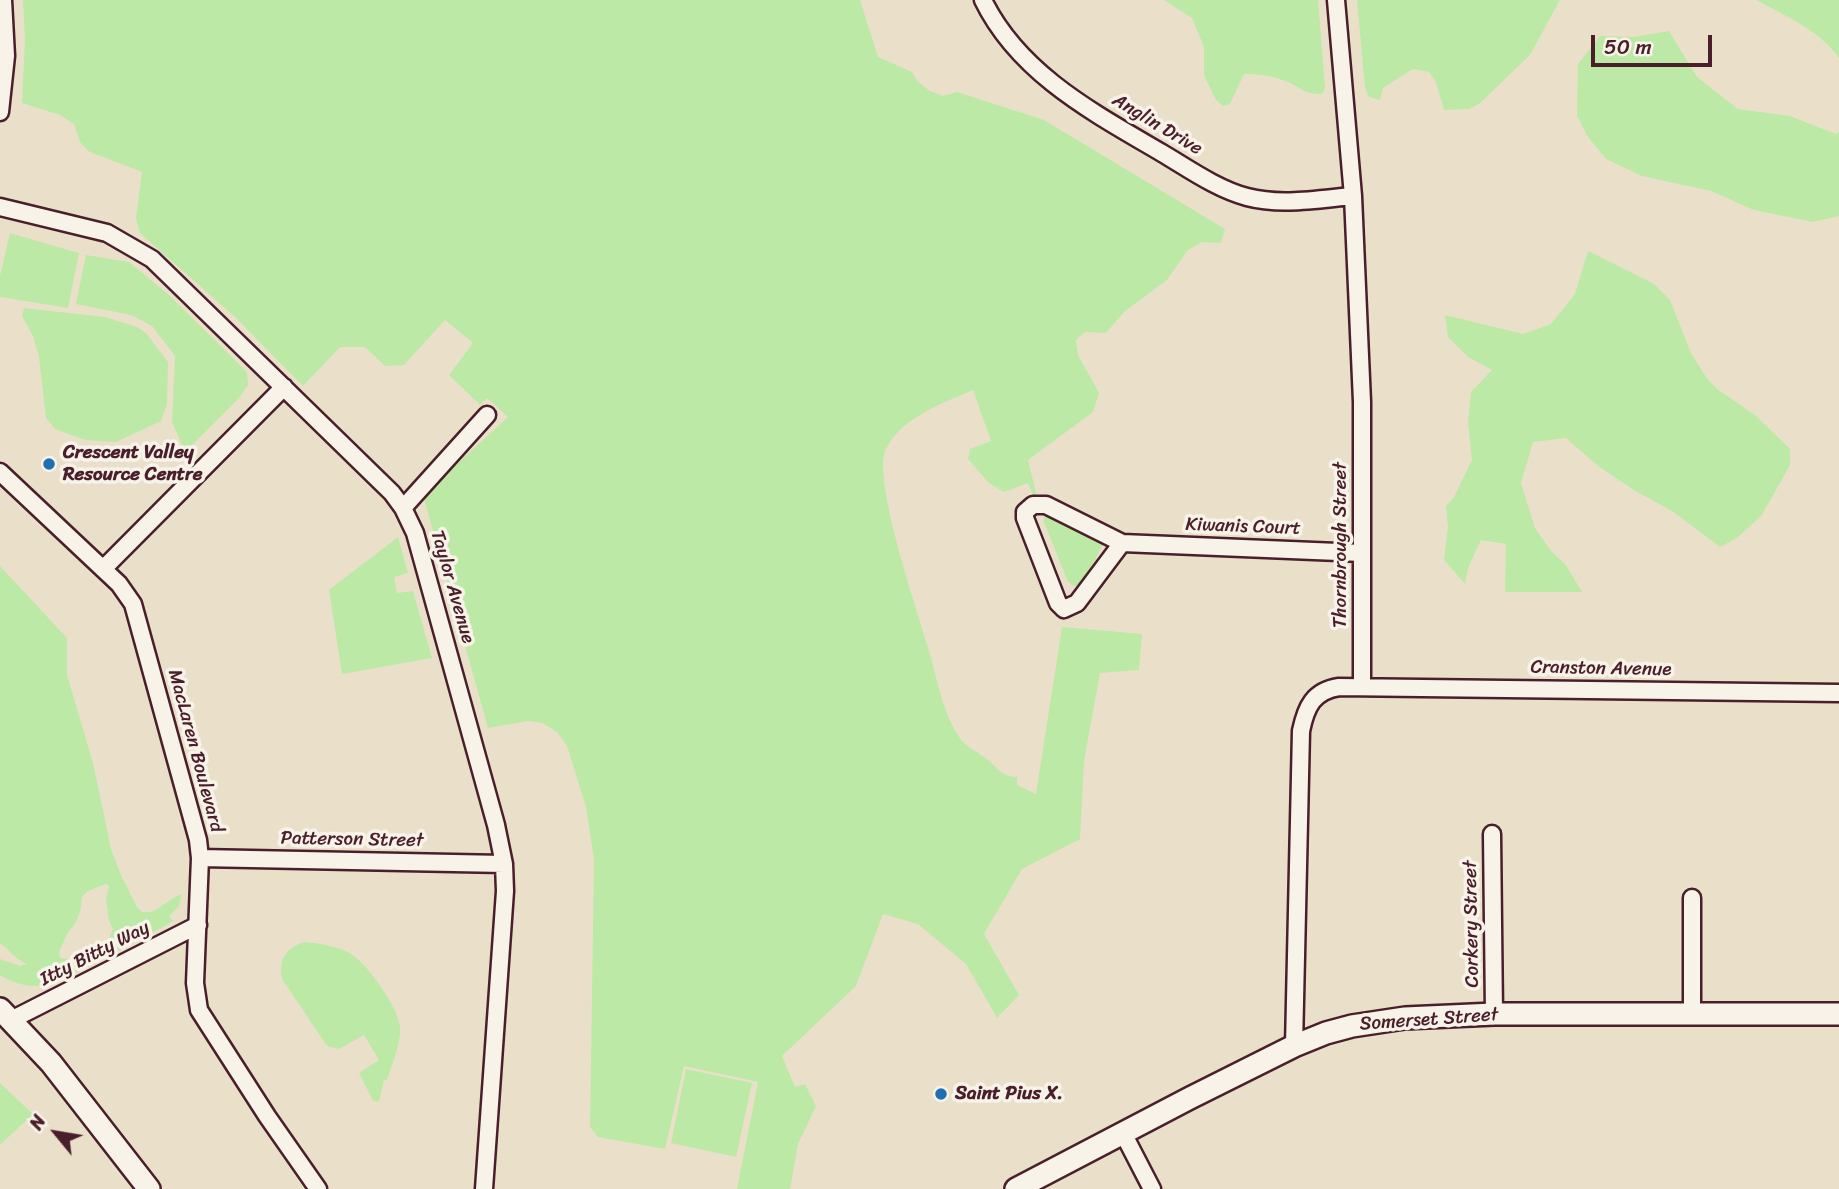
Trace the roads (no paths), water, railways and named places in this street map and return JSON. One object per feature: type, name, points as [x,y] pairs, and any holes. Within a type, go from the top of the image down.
[{"type":"main road","name":"Somerset Street","points":[[1016,1189],[1294,1046],[1326,1033],[1380,1021],[1494,1014],[1839,1014]]},
{"type":"main road","points":[[6,1015],[51,1063],[149,1189]]},
{"type":"street","points":[[0,112],[6,56],[3,0]]},
{"type":"street","name":"Anglin Drive","points":[[983,0],[1009,43],[1045,78],[1106,120],[1210,181],[1229,191],[1262,200],[1353,196]]},
{"type":"street","name":"Thornbrough Street","points":[[1336,0],[1353,196],[1362,402],[1362,687]]},
{"type":"street","name":"Taylor Avenue","points":[[0,207],[107,233],[140,250],[173,278],[392,493],[403,508],[415,533],[496,825],[504,864],[505,891],[484,1189]]},
{"type":"street","points":[[103,569],[284,387]]},
{"type":"street","points":[[403,508],[487,415]]},
{"type":"street","name":"MacLaren Boulevard","points":[[0,472],[7,485],[103,569],[122,587],[134,604],[198,840],[200,858],[195,983],[199,1010],[318,1189]]},
{"type":"street","name":"Kiwanis Court","points":[[1122,543],[1077,603],[1064,609],[1058,603],[1025,512],[1033,505],[1046,505],[1122,543],[1362,553]]},
{"type":"street","points":[[1294,1046],[1303,723],[1309,704],[1319,692],[1339,687],[1362,687]]},
{"type":"street","name":"Cranston Avenue","points":[[1362,687],[1839,693]]},
{"type":"street","name":"Corkery Street","points":[[1492,835],[1494,1014]]},
{"type":"street","name":"Patterson Street","points":[[200,858],[504,864]]},
{"type":"street","points":[[1692,898],[1692,1016]]},
{"type":"street","name":"Itty Bitty Way","points":[[6,1015],[198,925]]},
{"type":"street","points":[[1123,1133],[1152,1189]]},
{"type":"place","name":"Crescent Valley Resource Centre","points":[[49,464]]},
{"type":"place","name":"Saint Pius X.","points":[[941,1094]]}]
